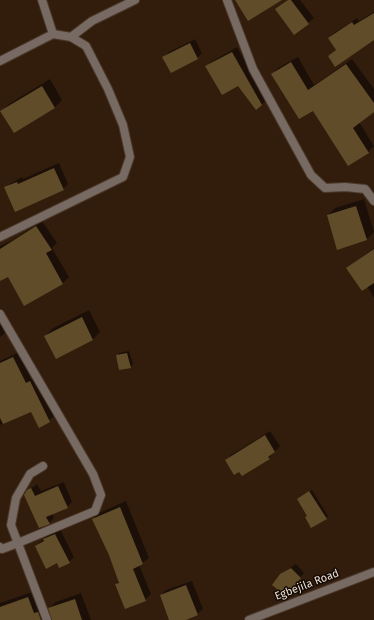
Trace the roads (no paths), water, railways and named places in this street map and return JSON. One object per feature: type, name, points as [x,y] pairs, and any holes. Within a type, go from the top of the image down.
[{"type":"street","points":[[42,0],[53,34]]},
{"type":"street","points":[[71,36],[92,21],[135,0]]},
{"type":"street","points":[[227,0],[253,69],[311,175],[325,188],[345,187],[365,189],[374,201]]},
{"type":"street","points":[[0,61],[53,34],[71,36],[86,46],[108,89],[123,126],[130,158],[123,177],[0,237]]},
{"type":"street","points":[[0,314],[93,474],[101,495],[96,511],[18,543],[2,549],[0,547]]},
{"type":"street","points":[[43,466],[30,474],[16,498],[11,525],[47,620]]},
{"type":"street","name":"Egbejila Road","points":[[249,620],[374,572]]}]
